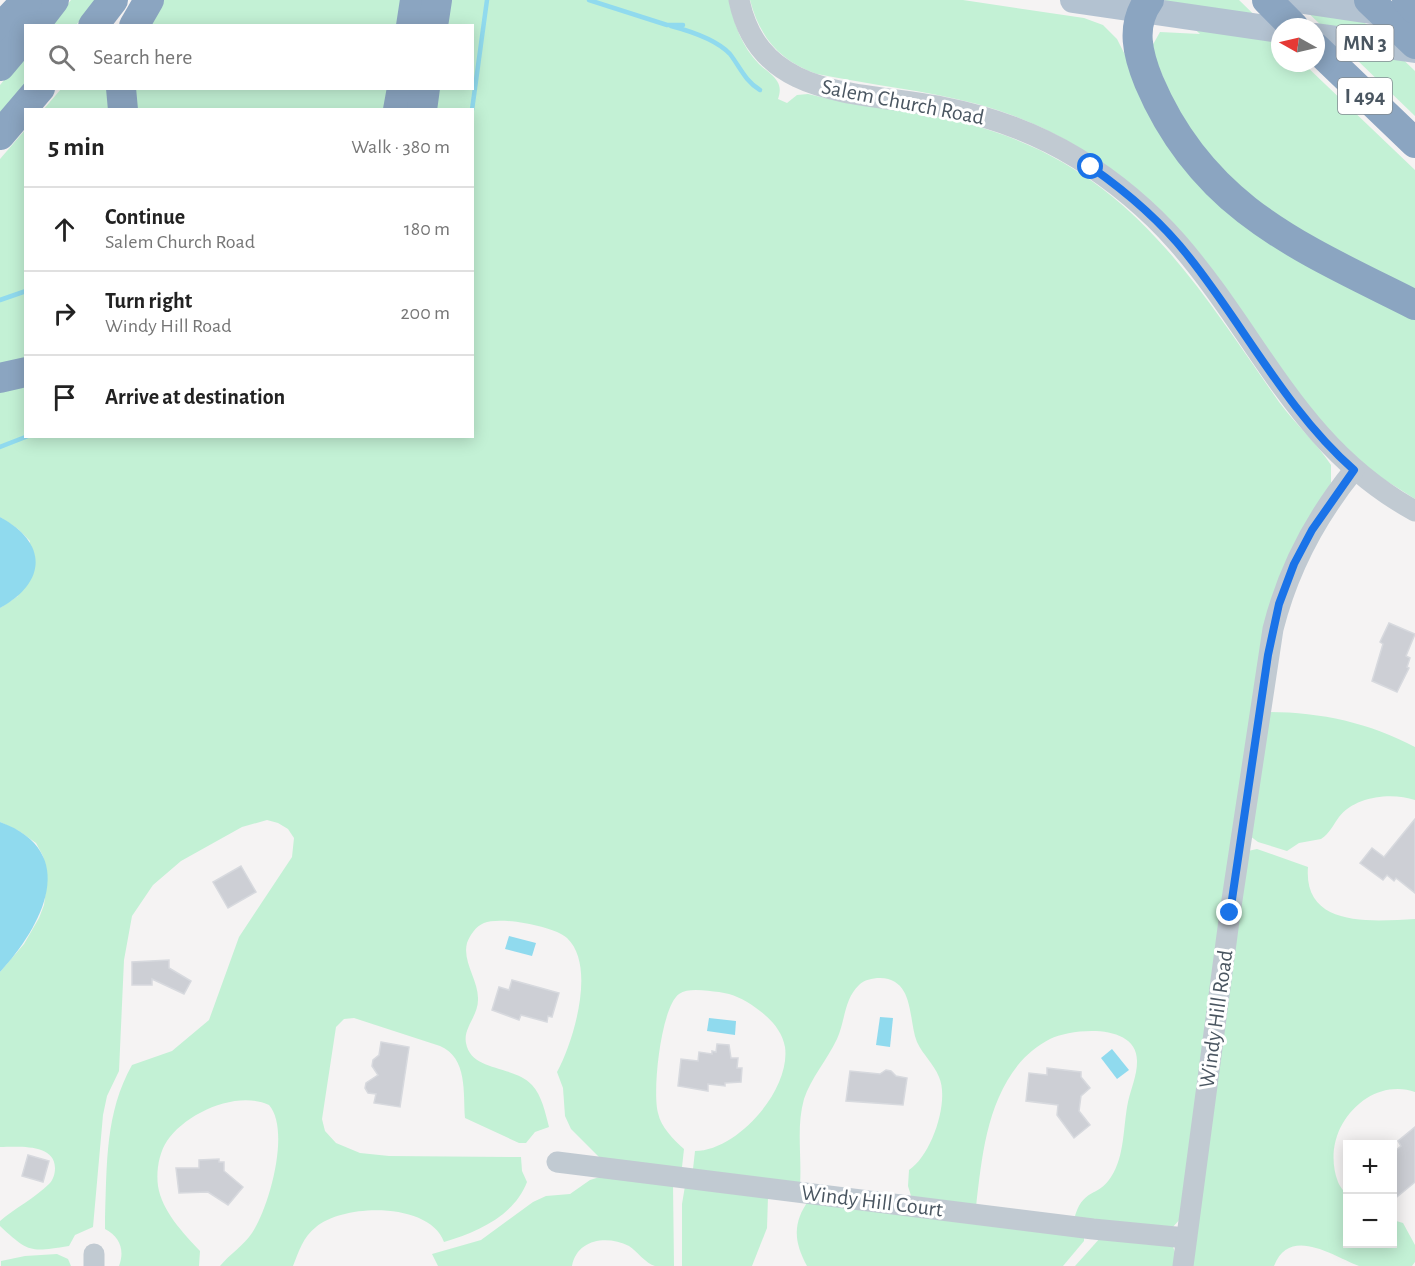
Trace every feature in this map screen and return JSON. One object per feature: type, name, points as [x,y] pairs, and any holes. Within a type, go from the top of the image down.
[{"type":"highway","points":[[0,28],[27,0]]},
{"type":"highway","points":[[36,24],[54,0]]},
{"type":"highway","points":[[95,24],[113,0]]},
{"type":"highway","points":[[135,24],[149,0]]},
{"type":"highway","points":[[411,24],[415,0]]},
{"type":"highway","points":[[433,24],[437,0]]},
{"type":"highway","points":[[1267,0],[1285,18]]},
{"type":"highway","points":[[1369,0],[1415,44]]},
{"type":"highway","points":[[1407,0],[1415,9]]},
{"type":"highway","points":[[1146,5],[1137,38],[1146,75],[1169,123],[1209,176],[1233,201],[1271,229],[1415,305]]},
{"type":"highway","points":[[0,66],[24,37]]},
{"type":"highway","name":"I 494","points":[[1325,57],[1415,143]]},
{"type":"highway","points":[[0,135],[38,90]]},
{"type":"highway","points":[[121,90],[123,108]]},
{"type":"highway","points":[[398,108],[402,90]]},
{"type":"highway","points":[[422,108],[425,90]]},
{"type":"highway","points":[[0,378],[24,372]]},
{"type":"main road","points":[[1073,0],[1146,5],[1181,15],[1271,29]]},
{"type":"main road","name":"MN 3","points":[[1297,0],[1415,17]]},
{"type":"main road","name":"MN 3","points":[[1325,37],[1415,50]]},
{"type":"street","name":"Salem Church Road","points":[[739,0],[747,27],[759,48],[780,69],[795,77],[830,88],[942,106],[999,122],[1063,150],[1117,186],[1148,212],[1177,243],[1300,413],[1354,470],[1382,492],[1415,511]]},
{"type":"street","name":"Windy Hill Road","points":[[1183,1266],[1232,902],[1273,629],[1286,584],[1304,545],[1330,500],[1354,470]]},
{"type":"street","name":"Windy Hill Court","points":[[557,1162],[1094,1229],[1186,1238]]},
{"type":"green space","points":[[71,0],[97,0],[77,24],[52,24]]},
{"type":"green space","points":[[160,0],[404,0],[401,24],[146,24]]},
{"type":"green space","points":[[451,0],[729,0],[743,43],[778,83],[780,90],[778,99],[787,103],[797,95],[808,94],[949,119],[995,132],[1044,152],[1088,178],[1126,208],[1160,242],[1221,318],[1279,402],[1331,465],[1331,483],[1287,561],[1181,1218],[1172,1228],[1074,1220],[1081,1202],[1106,1184],[1116,1169],[1136,1072],[1135,1049],[1127,1040],[1103,1032],[1074,1032],[1050,1039],[1032,1050],[1018,1065],[1007,1081],[992,1115],[983,1151],[976,1207],[912,1199],[908,1186],[909,1170],[925,1153],[931,1141],[940,1114],[942,1088],[937,1072],[917,1042],[905,993],[891,980],[880,978],[861,983],[850,997],[837,1039],[804,1099],[800,1131],[800,1185],[693,1169],[695,1151],[728,1141],[758,1115],[770,1099],[785,1064],[783,1041],[770,1020],[743,1000],[719,992],[693,990],[679,994],[667,1015],[663,1032],[657,1069],[656,1102],[662,1123],[684,1149],[682,1167],[677,1171],[600,1158],[571,1129],[565,1116],[563,1088],[557,1072],[570,1043],[579,1005],[580,967],[576,951],[567,938],[551,930],[527,923],[492,921],[481,924],[467,943],[467,957],[478,1000],[467,1032],[466,1043],[476,1059],[515,1074],[532,1085],[541,1099],[549,1127],[535,1132],[526,1143],[519,1143],[465,1118],[464,1087],[460,1067],[449,1052],[440,1046],[354,1018],[344,1019],[336,1027],[322,1119],[325,1131],[336,1143],[360,1153],[389,1156],[521,1157],[522,1171],[527,1182],[521,1194],[504,1213],[481,1228],[444,1242],[436,1229],[422,1219],[405,1213],[385,1210],[346,1214],[329,1219],[316,1227],[302,1245],[293,1266],[220,1266],[248,1238],[259,1221],[271,1188],[278,1150],[275,1117],[269,1105],[242,1100],[213,1107],[186,1121],[167,1141],[160,1157],[157,1174],[160,1195],[174,1221],[200,1251],[199,1266],[119,1266],[120,1244],[105,1229],[109,1139],[123,1083],[132,1065],[172,1051],[209,1020],[239,937],[292,857],[294,838],[288,829],[267,820],[242,827],[181,861],[153,885],[132,916],[124,960],[119,1071],[107,1096],[103,1115],[93,1227],[75,1235],[69,1246],[38,1249],[24,1246],[0,1226],[0,1221],[52,1181],[55,1168],[49,1154],[42,1150],[0,1147],[0,972],[24,944],[39,918],[44,905],[47,881],[43,856],[36,843],[0,822],[0,608],[18,596],[30,541],[18,529],[0,517],[0,388],[24,381],[24,438],[474,438],[474,108],[435,108],[438,90],[474,90],[474,24],[447,24]]},
{"type":"green space","points":[[750,0],[963,0],[1084,18],[1103,25],[1117,39],[1167,138],[1415,316],[1415,499],[1352,455],[1314,415],[1195,248],[1142,194],[1112,170],[1081,149],[1048,131],[977,104],[817,74],[804,69],[782,55],[773,46],[759,26]]},
{"type":"green space","points":[[1164,0],[1239,0],[1271,31],[1271,72],[1312,72],[1415,170],[1415,298],[1274,224],[1188,138],[1151,48],[1160,32],[1200,34]]},
{"type":"green space","points":[[1295,0],[1341,0],[1415,71],[1415,116],[1325,29],[1325,18],[1314,18]]},
{"type":"green space","points":[[24,56],[24,87],[0,115],[0,85]]},
{"type":"green space","points":[[60,90],[112,90],[115,108],[45,108]]},
{"type":"green space","points":[[131,90],[392,90],[388,108],[133,108]]},
{"type":"green space","points":[[24,131],[24,363],[0,370],[0,159]]},
{"type":"green space","points":[[1269,712],[1307,714],[1344,720],[1380,731],[1415,747],[1415,800],[1385,796],[1364,800],[1346,810],[1321,839],[1299,843],[1287,851],[1258,842],[1250,836]]},
{"type":"green space","points":[[1257,849],[1308,867],[1309,887],[1317,902],[1329,911],[1344,917],[1362,920],[1415,919],[1415,1092],[1403,1089],[1384,1091],[1372,1095],[1357,1105],[1342,1124],[1334,1158],[1338,1182],[1343,1190],[1343,1248],[1397,1248],[1397,1221],[1403,1223],[1415,1245],[1415,1262],[1412,1266],[1359,1266],[1325,1251],[1301,1246],[1291,1247],[1281,1254],[1274,1266],[1191,1266],[1248,851]]},
{"type":"green space","points":[[603,1176],[673,1184],[674,1266],[652,1265],[629,1246],[603,1240],[586,1245],[580,1250],[572,1266],[438,1266],[432,1254],[481,1240],[533,1202],[546,1196],[570,1194],[590,1180]]},
{"type":"green space","points":[[685,1186],[768,1196],[767,1228],[752,1266],[682,1266],[682,1204]]},
{"type":"green space","points":[[809,1200],[1084,1235],[1084,1241],[1063,1266],[807,1266],[797,1241],[797,1225]]},
{"type":"green space","points":[[1101,1237],[1173,1247],[1174,1266],[1075,1266]]},
{"type":"green space","points":[[57,1254],[68,1259],[71,1266],[1,1266],[1,1261],[25,1256]]},
{"type":"water","points":[[0,517],[16,527],[27,539],[36,563],[27,586],[0,608]]},
{"type":"water","points":[[0,822],[25,835],[40,852],[47,871],[46,891],[40,912],[15,954],[0,972]]},
{"type":"water","points":[[509,936],[536,943],[532,956],[505,949]]},
{"type":"water","points":[[880,1017],[893,1018],[890,1047],[876,1045]]},
{"type":"water","points":[[709,1018],[736,1021],[735,1035],[707,1031]]},
{"type":"water","points":[[1112,1049],[1129,1070],[1117,1079],[1101,1058]]},
{"type":"building","points":[[1389,623],[1415,634],[1406,656],[1410,658],[1407,667],[1409,668],[1397,692],[1372,681],[1383,644],[1380,642]]},
{"type":"building","points":[[1415,819],[1415,893],[1396,878],[1394,881],[1387,875],[1383,880],[1360,863],[1372,848],[1384,857]]},
{"type":"building","points":[[241,866],[256,892],[228,908],[213,882]]},
{"type":"building","points":[[169,960],[169,968],[191,981],[184,994],[152,979],[152,985],[132,985],[132,962]]},
{"type":"building","points":[[512,980],[559,993],[552,1017],[548,1016],[547,1022],[521,1015],[519,1020],[492,1010],[499,987],[509,990]]},
{"type":"building","points":[[381,1042],[409,1047],[400,1107],[374,1103],[376,1094],[368,1093],[365,1088],[366,1083],[378,1075],[372,1066],[373,1060],[379,1055]]},
{"type":"building","points":[[717,1044],[729,1045],[731,1058],[738,1058],[737,1068],[742,1068],[741,1082],[725,1083],[725,1086],[708,1084],[708,1091],[678,1086],[681,1059],[698,1061],[699,1052],[712,1054],[712,1051],[716,1052]]},
{"type":"building","points":[[1047,1068],[1081,1072],[1081,1077],[1090,1088],[1081,1096],[1079,1111],[1090,1125],[1074,1138],[1057,1115],[1058,1105],[1026,1101],[1029,1073],[1047,1075]]},
{"type":"building","points":[[886,1070],[896,1076],[907,1078],[903,1105],[846,1101],[850,1071],[880,1074]]},
{"type":"building","points":[[1415,1127],[1415,1182],[1397,1197],[1397,1149],[1401,1146],[1398,1141]]},
{"type":"building","points":[[28,1155],[49,1161],[43,1182],[22,1176]]},
{"type":"building","points":[[219,1159],[219,1162],[224,1162],[224,1171],[243,1187],[228,1205],[208,1192],[179,1193],[176,1168],[199,1168],[199,1160]]},
{"type":"waterway","points":[[472,108],[487,0]]},
{"type":"waterway","points":[[589,0],[667,25],[683,25]]},
{"type":"waterway","points":[[671,26],[718,44],[730,54],[747,78],[760,90]]},
{"type":"waterway","points":[[0,300],[24,292]]},
{"type":"waterway","points":[[0,447],[24,438]]},
{"type":"route","points":[[1091,167],[1142,206],[1177,243],[1209,283],[1300,413],[1329,447],[1354,470],[1330,500],[1312,530],[1294,564],[1279,604],[1268,655],[1230,913]]}]
